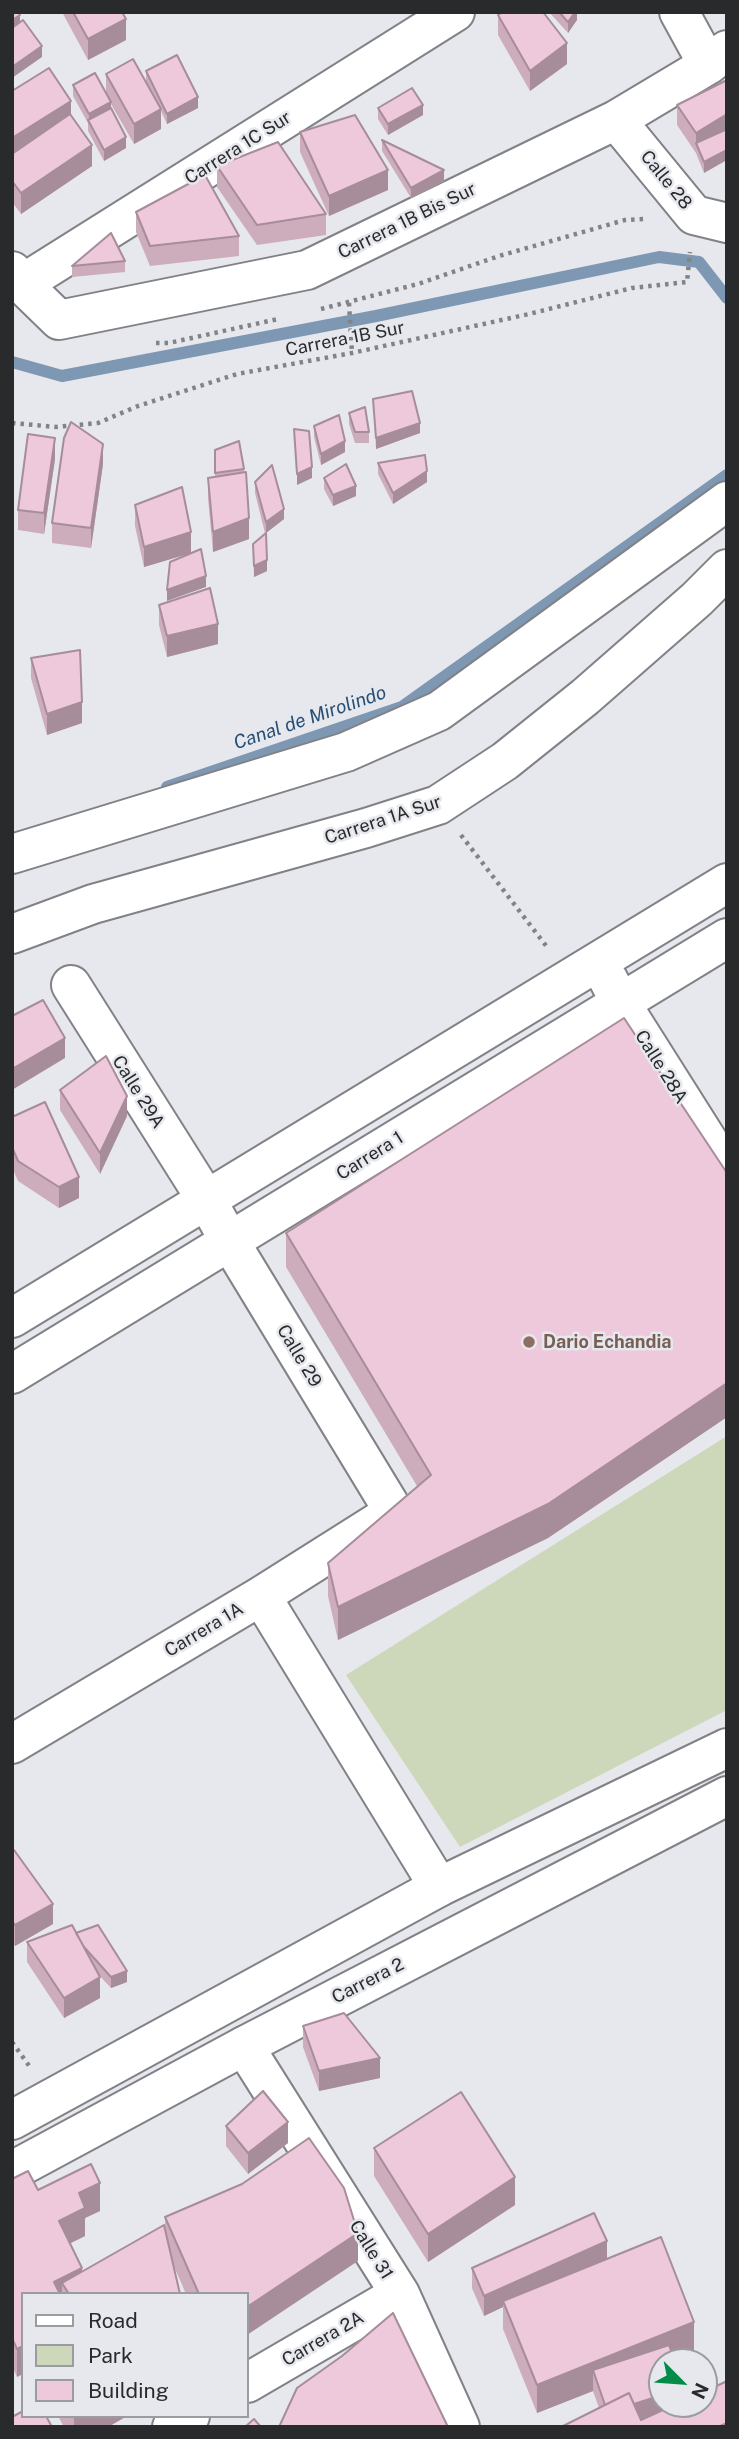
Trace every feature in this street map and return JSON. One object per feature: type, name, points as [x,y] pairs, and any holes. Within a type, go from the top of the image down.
[{"type":"street","name":"Carrera 1C Sur","points":[[17,278],[455,12]]},
{"type":"street","points":[[679,12],[717,57]]},
{"type":"street","name":"Carrera 1B Bis Sur","points":[[17,278],[59,320],[307,270],[616,120],[717,57]]},
{"type":"street","name":"Calle 28","points":[[616,120],[704,228]]},
{"type":"street","points":[[12,854],[346,752],[439,711],[727,501]]},
{"type":"street","name":"Carrera 1A Sur","points":[[12,934],[93,904],[366,828],[438,805],[505,761],[585,697],[697,599],[727,569]]},
{"type":"street","points":[[12,1318],[727,883]]},
{"type":"street","name":"Carrera 1","points":[[12,1374],[727,938]]},
{"type":"street","name":"Calle 28A","points":[[599,960],[620,1002],[727,1171]]},
{"type":"street","name":"Calle 29A","points":[[71,985],[206,1199]]},
{"type":"street","name":"Calle 29","points":[[206,1199],[394,1512]]},
{"type":"street","name":"Carrera 1A","points":[[12,1744],[261,1596],[394,1512]]},
{"type":"street","points":[[261,1596],[439,1887]]},
{"type":"street","points":[[12,2120],[439,1887],[727,1748]]},
{"type":"street","name":"Carrera 2","points":[[12,2171],[244,2046],[727,1796]]},
{"type":"street","name":"Calle 31","points":[[244,2046],[400,2294],[460,2427]]},
{"type":"street","name":"Carrera 2A","points":[[248,2382],[400,2294]]},
{"type":"path","name":"Carrera 1B Sur","points":[[12,424],[56,427],[98,423],[138,406],[236,374],[352,353],[632,288],[687,279],[704,228],[625,220],[499,256],[418,284],[310,312]]},
{"type":"path","points":[[349,303],[352,353]]},
{"type":"path","name":"Carrera 1B Sur","points":[[145,343],[169,343],[285,317]]},
{"type":"path","points":[[438,805],[556,958],[599,960]]},
{"type":"green space","points":[[727,1436],[727,1710],[460,1847],[346,1675]]},
{"type":"building","points":[[12,12],[18,12],[20,15],[12,20]]},
{"type":"building","points":[[73,12],[122,12],[126,19],[88,39]]},
{"type":"building","points":[[502,12],[543,12],[567,43],[530,71],[498,15]]},
{"type":"building","points":[[559,12],[575,12],[568,22]]},
{"type":"building","points":[[23,20],[42,46],[12,67],[12,28]]},
{"type":"building","points":[[177,55],[198,97],[167,114],[146,71]]},
{"type":"building","points":[[133,59],[161,109],[134,124],[106,74]]},
{"type":"building","points":[[49,68],[71,101],[12,138],[12,91]]},
{"type":"building","points":[[95,73],[111,102],[89,114],[73,85]]},
{"type":"building","points":[[727,80],[727,114],[696,133],[677,105]]},
{"type":"building","points":[[412,88],[423,105],[388,124],[378,108]]},
{"type":"building","points":[[111,108],[126,137],[104,150],[88,120]]},
{"type":"building","points":[[70,114],[92,145],[21,193],[12,181],[12,154]]},
{"type":"building","points":[[355,115],[388,170],[329,196],[300,132]]},
{"type":"building","points":[[727,129],[727,150],[704,162],[696,143]]},
{"type":"building","points":[[382,140],[444,170],[411,188]]},
{"type":"building","points":[[278,142],[326,214],[257,225],[217,166]]},
{"type":"building","points":[[205,175],[239,236],[150,246],[136,212]]},
{"type":"building","points":[[111,233],[125,261],[72,266]]},
{"type":"building","points":[[412,391],[420,423],[376,438],[373,399]]},
{"type":"building","points":[[365,407],[369,432],[355,432],[349,413]]},
{"type":"building","points":[[339,415],[345,441],[321,454],[314,426]]},
{"type":"building","points":[[71,422],[103,444],[91,528],[52,523],[64,438]]},
{"type":"building","points":[[294,429],[309,431],[312,467],[297,474]]},
{"type":"building","points":[[28,434],[55,438],[44,513],[18,510]]},
{"type":"building","points":[[239,441],[244,469],[215,473],[215,450]]},
{"type":"building","points":[[425,455],[427,471],[393,493],[378,463]]},
{"type":"building","points":[[346,464],[356,486],[333,495],[324,478]]},
{"type":"building","points":[[272,465],[284,509],[266,522],[255,482]]},
{"type":"building","points":[[246,472],[249,518],[213,532],[208,478]]},
{"type":"building","points":[[182,487],[191,532],[144,547],[135,505]]},
{"type":"building","points":[[266,533],[267,560],[254,566],[253,544]]},
{"type":"building","points":[[201,549],[206,576],[167,590],[170,562]]},
{"type":"building","points":[[210,588],[218,624],[167,636],[159,605]]},
{"type":"building","points":[[80,650],[82,702],[47,714],[31,658]]},
{"type":"building","points":[[43,1000],[65,1038],[12,1069],[12,1016]]},
{"type":"building","name":"Dario Echandia","points":[[624,1018],[727,1173],[727,1383],[548,1504],[338,1607],[328,1563],[431,1475],[286,1233]]},
{"type":"building","points":[[106,1056],[127,1096],[100,1153],[60,1090]]},
{"type":"building","points":[[45,1102],[79,1177],[59,1187],[18,1161],[12,1147],[12,1117]]},
{"type":"building","points":[[12,1850],[53,1904],[15,1925],[12,1921]]},
{"type":"building","points":[[72,1925],[100,1977],[64,1998],[27,1942]]},
{"type":"building","points":[[98,1925],[127,1971],[111,1977],[84,1947],[76,1933]]},
{"type":"building","points":[[344,2013],[380,2058],[319,2071],[303,2026]]},
{"type":"building","points":[[263,2091],[288,2122],[248,2153],[226,2126]]},
{"type":"building","points":[[461,2092],[515,2177],[428,2234],[374,2148]]},
{"type":"building","points":[[309,2138],[344,2188],[358,2233],[248,2306],[248,2292],[198,2292],[165,2217],[242,2184]]},
{"type":"building","points":[[91,2164],[100,2183],[79,2193],[85,2208],[59,2221],[82,2268],[54,2282],[59,2292],[21,2292],[21,2347],[17,2349],[12,2338],[12,2179],[28,2171],[38,2190]]},
{"type":"building","points":[[594,2213],[607,2241],[484,2296],[472,2268]]},
{"type":"building","points":[[164,2225],[180,2292],[68,2292],[62,2283]]},
{"type":"building","points":[[661,2237],[694,2322],[537,2385],[503,2301]]},
{"type":"building","points":[[393,2313],[448,2427],[279,2427],[297,2388],[342,2356]]},
{"type":"building","points":[[648,2352],[648,2400],[634,2404],[629,2393],[605,2405],[593,2370]]},
{"type":"building","points":[[727,2381],[727,2423],[718,2427],[561,2427],[629,2393],[641,2420],[648,2417],[718,2418],[718,2385]]},
{"type":"building","points":[[21,2412],[21,2418],[47,2418],[52,2427],[12,2427],[12,2417]]},
{"type":"building","points":[[254,2419],[261,2427],[245,2427]]},
{"type":"waterway","name":"Canal de Mirolindo","points":[[12,362],[62,376],[376,316],[659,257],[699,262],[727,298]]},
{"type":"waterway","name":"Canal de Mirolindo","points":[[167,787],[402,707],[727,475]]},
{"type":"place","name":"Dario Echandia","points":[[529,1342]]}]
